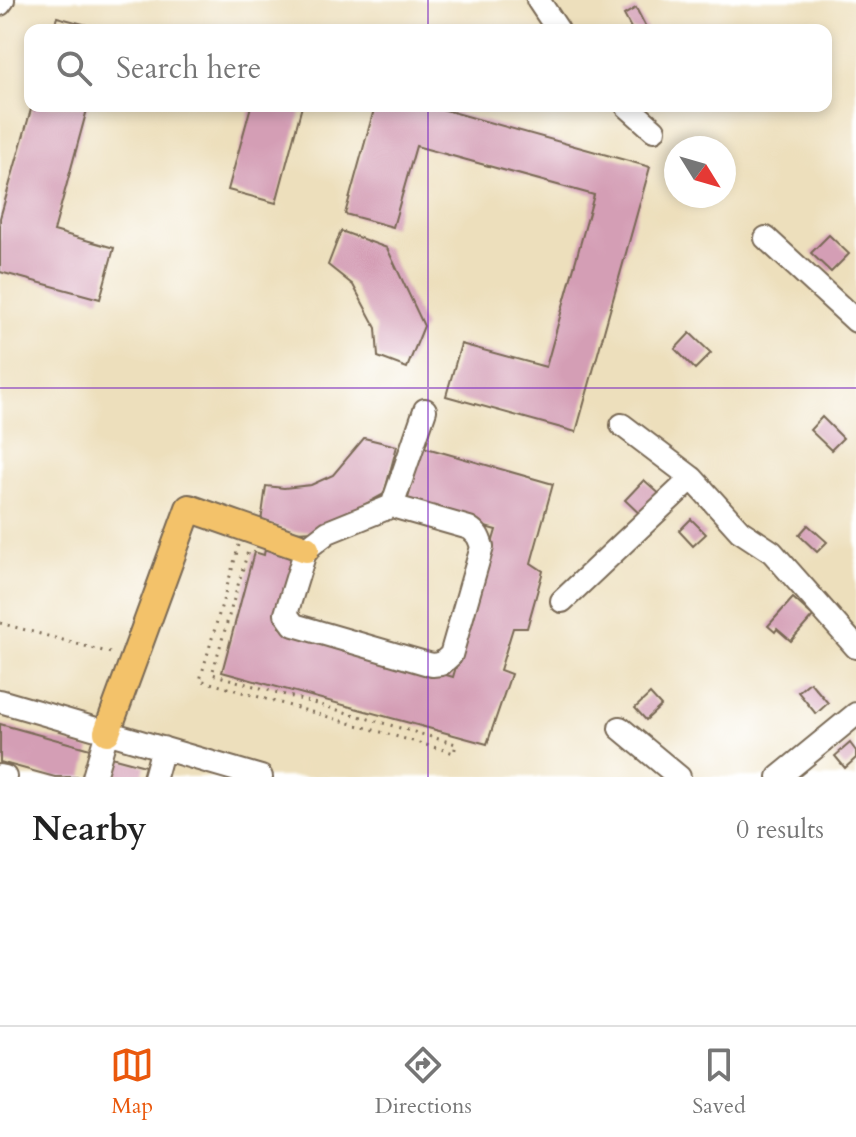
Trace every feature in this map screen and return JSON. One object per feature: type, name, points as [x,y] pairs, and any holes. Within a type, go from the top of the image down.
[{"type":"main road","points":[[107,732],[189,508],[306,549]]},
{"type":"street","points":[[538,0],[554,24]]},
{"type":"street","points":[[634,112],[654,130]]},
{"type":"street","points":[[766,238],[856,321]]},
{"type":"street","points":[[392,506],[425,410]]},
{"type":"street","points":[[622,425],[692,478],[740,531],[772,552],[856,647]]},
{"type":"street","points":[[562,601],[692,478]]},
{"type":"street","points":[[392,506],[469,528],[478,534],[482,547],[451,655],[441,664],[432,665],[294,625],[286,614],[306,549],[328,532],[392,506]]},
{"type":"street","points":[[0,701],[163,748],[235,773],[261,777]]},
{"type":"street","points":[[779,777],[856,714]]},
{"type":"street","points":[[620,728],[679,777]]},
{"type":"street","points":[[94,777],[107,732]]},
{"type":"street","points":[[155,777],[163,748]]},
{"type":"path","points":[[249,530],[212,674],[456,744],[454,753],[200,680],[249,530]]},
{"type":"path","points":[[0,623],[133,660]]},
{"type":"building","points":[[636,8],[644,24],[629,24],[624,15]]},
{"type":"building","points":[[57,17],[83,24],[55,24]]},
{"type":"building","points":[[30,112],[86,112],[54,231],[114,248],[100,299],[0,272],[0,218]]},
{"type":"building","points":[[249,112],[300,112],[276,203],[228,190]]},
{"type":"building","points":[[373,112],[453,112],[650,167],[576,432],[446,396],[461,344],[546,367],[594,195],[416,146],[393,227],[345,214]]},
{"type":"building","points":[[341,231],[387,248],[424,326],[407,368],[378,357],[376,328],[353,285],[328,265]]},
{"type":"building","points":[[829,235],[849,254],[831,272],[811,253]]},
{"type":"building","points":[[690,333],[711,353],[695,369],[675,349]]},
{"type":"building","points":[[822,417],[843,438],[831,450],[810,430]]},
{"type":"building","points":[[364,438],[397,446],[384,494],[316,531],[294,532],[261,522],[266,486],[311,485],[333,475]]},
{"type":"building","points":[[423,447],[553,484],[531,563],[543,571],[527,628],[513,628],[500,670],[511,674],[487,744],[222,672],[254,552],[264,555],[265,549],[299,558],[279,627],[453,677],[496,530],[406,505]]},
{"type":"building","points":[[644,480],[663,497],[644,518],[625,500]]},
{"type":"building","points":[[691,519],[706,534],[693,546],[679,531]]},
{"type":"building","points":[[808,525],[827,542],[817,552],[799,535]]},
{"type":"building","points":[[793,598],[813,616],[791,641],[777,629],[775,632],[768,626]]},
{"type":"building","points":[[810,682],[828,703],[816,714],[798,692]]},
{"type":"building","points":[[650,694],[661,706],[646,720],[635,708]]},
{"type":"building","points":[[0,724],[90,749],[83,777],[55,777],[0,762]]},
{"type":"building","points":[[850,743],[856,751],[856,758],[845,768],[835,756]]},
{"type":"building","points":[[111,757],[145,766],[142,777],[105,777]]}]
